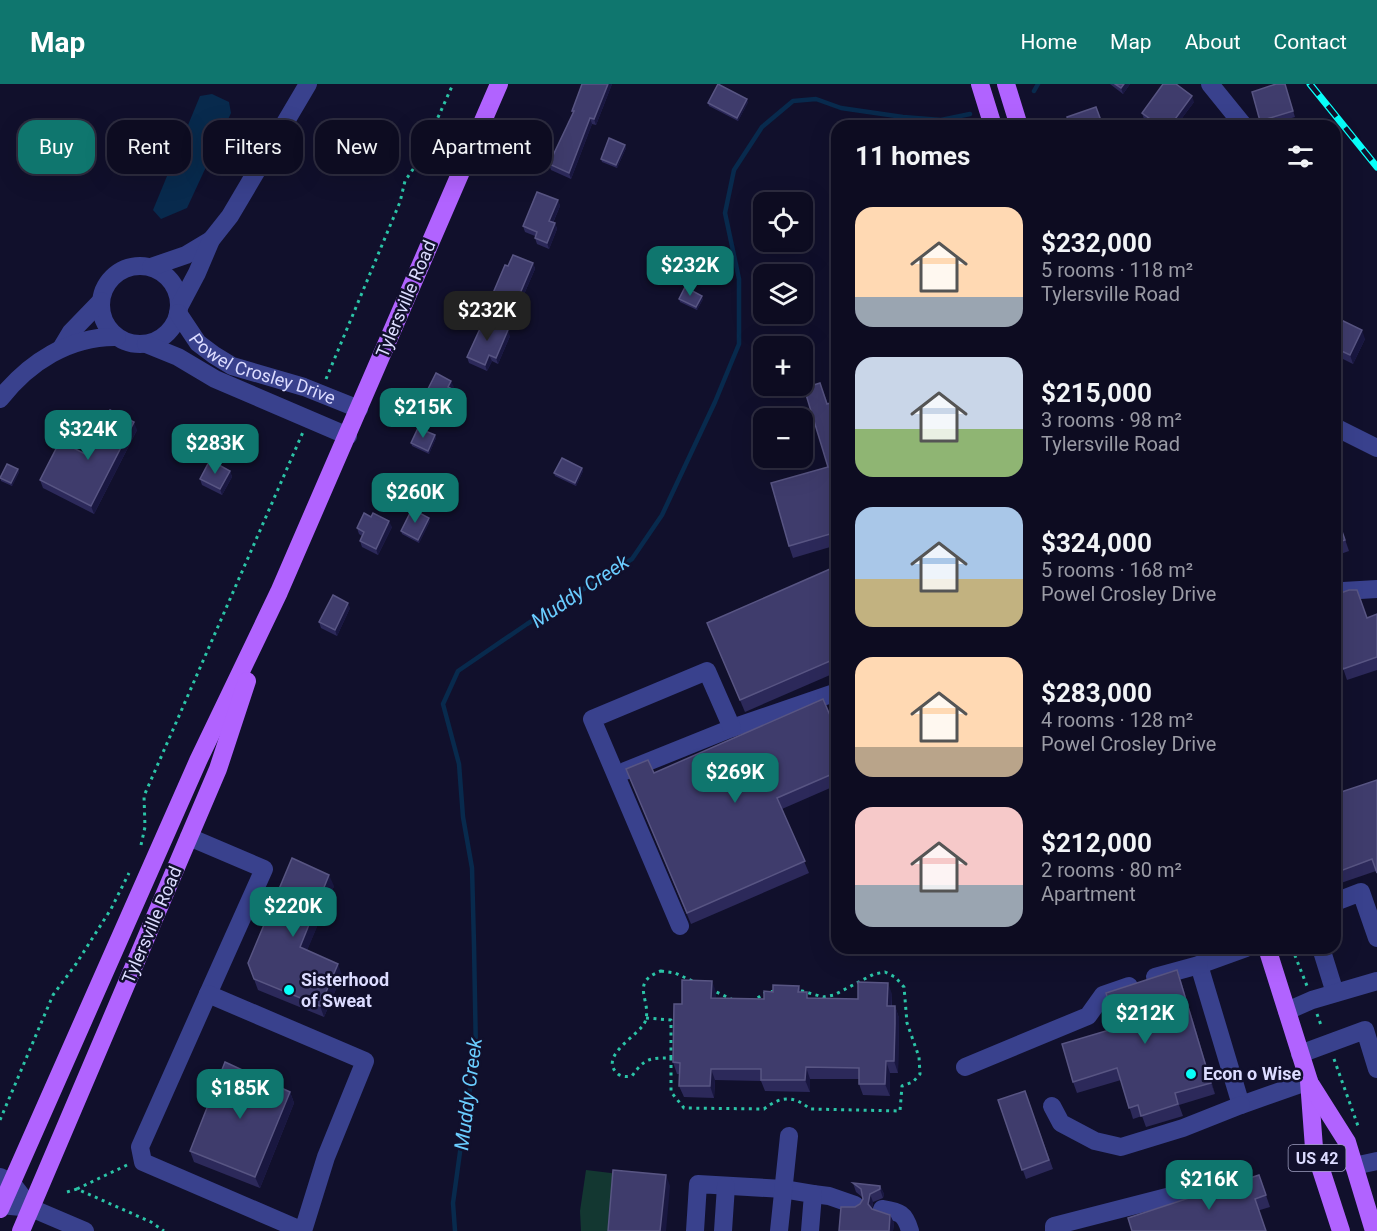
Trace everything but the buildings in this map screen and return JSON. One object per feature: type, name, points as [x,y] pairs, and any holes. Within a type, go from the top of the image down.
[{"type":"main road","name":"Tylersville Road","points":[[0,1207],[6,1180],[198,761],[270,613],[499,84]]},
{"type":"main road","points":[[980,84],[991,120]]},
{"type":"main road","points":[[1006,84],[1017,120]]},
{"type":"main road","name":"Tylersville Road","points":[[21,1231],[218,770],[270,613]]},
{"type":"main road","name":"US 42","points":[[1269,954],[1309,1081],[1347,1142],[1374,1231]]},
{"type":"main road","name":"US 42","points":[[1309,1081],[1314,1148],[1341,1231]]},
{"type":"street","name":"Powel Crosley Drive","points":[[308,84],[230,216],[211,240],[178,310],[198,343],[214,356],[232,366],[304,387],[359,409]]},
{"type":"street","points":[[1210,84],[1239,120]]},
{"type":"street","name":"Powel Crosley Drive","points":[[151,267],[186,255],[211,240]]},
{"type":"street","points":[[128,267],[151,267],[163,273],[172,282],[177,294],[178,310],[174,324],[157,340],[146,344],[126,342],[117,337],[104,321],[101,301],[103,290],[118,272],[128,267]]},
{"type":"street","points":[[62,347],[71,332],[101,301]]},
{"type":"street","points":[[0,399],[25,373],[62,347],[98,337],[117,337]]},
{"type":"street","name":"Powel Crosley Drive","points":[[146,344],[178,357],[215,379],[348,436]]},
{"type":"street","points":[[1341,430],[1377,448]]},
{"type":"street","points":[[1341,592],[1377,589]]},
{"type":"street","points":[[680,926],[592,719],[707,672],[732,728]]},
{"type":"street","points":[[615,774],[732,728],[831,694]]},
{"type":"street","points":[[189,837],[264,869],[208,994],[140,1147],[143,1162],[303,1231],[326,1157],[365,1061],[208,994]]},
{"type":"street","points":[[1341,900],[1361,892],[1377,938]]},
{"type":"street","points":[[965,1067],[1088,1016],[1103,995],[1229,954]]},
{"type":"street","points":[[1323,954],[1335,993]]},
{"type":"street","points":[[1199,965],[1241,1105]]},
{"type":"street","points":[[1287,1011],[1312,1000],[1377,981]]},
{"type":"street","points":[[1300,1054],[1365,1030],[1377,1069]]},
{"type":"street","points":[[1052,1106],[1061,1123],[1095,1141],[1120,1147],[1183,1128],[1309,1081]]},
{"type":"street","points":[[779,1231],[789,1136]]},
{"type":"street","points":[[1354,1166],[1377,1161]]},
{"type":"street","points":[[1054,1231],[1054,1226],[1237,1179]]},
{"type":"street","points":[[6,1180],[31,1208]]},
{"type":"street","points":[[695,1231],[698,1184],[783,1189],[829,1196],[855,1205]]},
{"type":"street","points":[[723,1231],[726,1186]]},
{"type":"street","points":[[810,1231],[813,1194]]},
{"type":"street","points":[[0,1207],[31,1208],[85,1231]]},
{"type":"street","points":[[882,1209],[901,1213],[907,1218],[910,1231]]},
{"type":"path","points":[[326,379],[400,202],[405,181],[418,162],[453,84]]},
{"type":"path","points":[[140,851],[146,827],[144,796],[181,716],[304,429]]},
{"type":"path","points":[[0,1119],[53,995],[111,909],[130,870]]},
{"type":"path","points":[[1294,954],[1359,1128]]},
{"type":"path","points":[[645,1018],[671,1020],[671,1058],[671,1092],[684,1108],[764,1109],[775,1101],[792,1099],[799,1100],[810,1109],[900,1111],[902,1086],[913,1082],[920,1074],[919,1057],[907,1023],[904,987],[895,977],[885,972],[874,974],[834,995],[823,997],[802,991],[774,991],[765,993],[750,1003],[740,1003],[675,973],[661,971],[652,974],[644,984],[645,1023],[622,1044],[614,1057],[614,1066],[618,1074],[625,1077],[632,1076],[644,1061],[653,1058],[671,1058]]},
{"type":"path","points":[[792,1092],[792,1099]]},
{"type":"path","points":[[67,1192],[128,1165]]},
{"type":"path","points":[[77,1189],[151,1222],[164,1231]]},
{"type":"green space","points":[[586,1170],[619,1174],[613,1231],[581,1231],[580,1211]]},
{"type":"water","points":[[212,94],[229,102],[231,113],[228,120],[203,120],[203,173],[187,208],[161,219],[153,210],[168,174],[191,174],[190,120],[200,96]]},
{"type":"waterway","name":"Muddy Creek","points":[[1034,91],[1038,84]]},
{"type":"waterway","name":"Muddy Creek","points":[[455,1231],[453,1203],[476,1055],[472,868],[463,817],[459,764],[443,704],[458,671],[527,624],[632,559],[662,515],[715,402],[739,344],[739,279],[725,213],[734,170],[762,127],[793,101],[816,99],[841,108],[903,117],[941,120],[970,114]]},
{"type":"railway","points":[[1310,84],[1339,120]]},
{"type":"railway","points":[[1341,122],[1377,167]]},
{"type":"place","name":"Sisterhood of Sweat","points":[[289,990]]},
{"type":"place","name":"Econ o Wise","points":[[1191,1074]]}]
